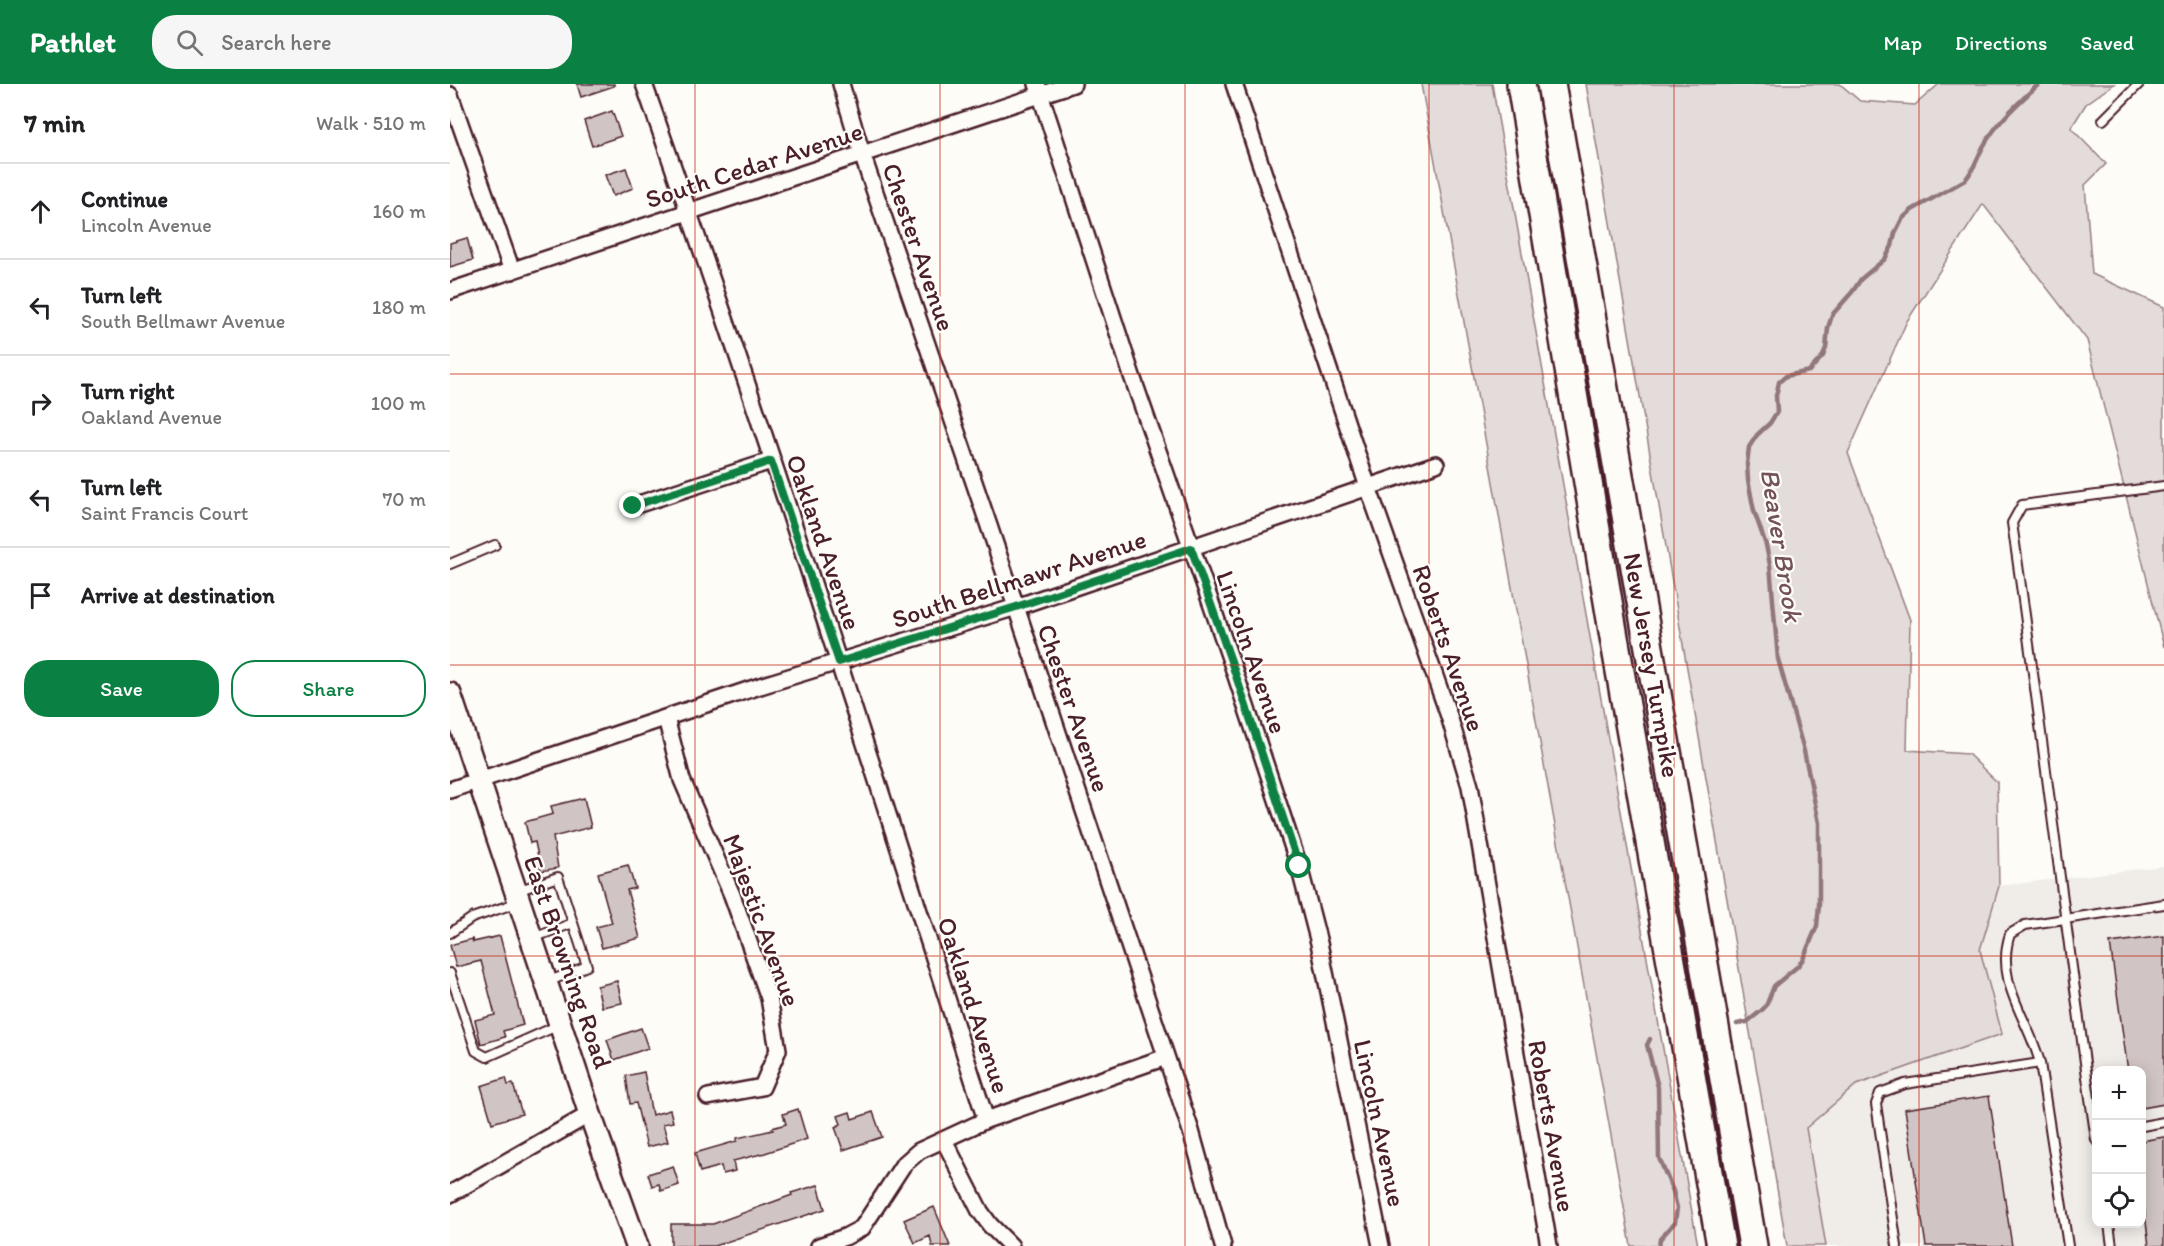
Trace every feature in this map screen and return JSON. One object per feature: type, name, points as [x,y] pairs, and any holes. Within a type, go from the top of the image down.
[{"type":"highway","name":"New Jersey Turnpike","points":[[1521,84],[1614,637],[1721,1246]]},
{"type":"highway","name":"New Jersey Turnpike","points":[[1551,84],[1753,1246]]},
{"type":"highway","points":[[1700,1123],[1709,1246]]},
{"type":"main road","name":"East Browning Road","points":[[450,694],[590,1114],[637,1246]]},
{"type":"street","name":"Oakland Avenue","points":[[644,84],[839,662],[986,1120]]},
{"type":"street","name":"Chester Avenue","points":[[841,84],[862,154],[1191,1131],[1223,1246]]},
{"type":"street","name":"South Cedar Avenue","points":[[450,291],[862,154],[1039,89],[1073,84]]},
{"type":"street","name":"Roberts Avenue","points":[[1234,84],[1368,487],[1449,716],[1470,786],[1549,1246]]},
{"type":"street","name":"Lincoln Avenue","points":[[1039,89],[1132,376],[1299,866],[1319,943],[1381,1246]]},
{"type":"street","points":[[450,94],[512,271]]},
{"type":"street","points":[[633,506],[771,461]]},
{"type":"street","name":"South Bellmawr Avenue","points":[[450,790],[839,662],[1016,607],[1436,464]]},
{"type":"street","name":"Majestic Avenue","points":[[666,718],[682,780],[732,895],[769,998],[778,1050],[762,1087],[708,1096]]},
{"type":"street","points":[[819,1246],[845,1238],[862,1228],[903,1165],[919,1151],[986,1120],[1166,1057]]},
{"type":"street","points":[[450,1194],[590,1114]]},
{"type":"street","points":[[944,1140],[980,1210],[990,1225],[1011,1246]]},
{"type":"lane","points":[[2103,120],[2139,84]]},
{"type":"lane","points":[[2094,1120],[2012,523],[2022,506],[2164,486]]},
{"type":"lane","points":[[450,564],[495,545]]},
{"type":"lane","points":[[450,933],[472,918],[558,877],[587,966],[546,982]]},
{"type":"lane","points":[[2068,1246],[2040,1063],[2035,1044],[2024,1026],[2012,994],[2005,950],[2010,934],[2025,925],[2164,904]]},
{"type":"lane","points":[[532,938],[573,922]]},
{"type":"lane","points":[[450,973],[476,1051],[487,1057],[560,1025]]},
{"type":"lane","points":[[1897,1246],[1876,1104],[1880,1093],[1905,1084],[2040,1063]]},
{"type":"lane","points":[[2146,1125],[2164,1122]]},
{"type":"lane","points":[[2110,1228],[2112,1246]]},
{"type":"shaded area","points":[[1421,84],[1492,84],[1698,1246],[1631,1246]]},
{"type":"shaded area","points":[[1586,84],[1840,84],[1860,101],[1915,105],[1939,84],[2114,84],[2086,104],[2071,128],[2106,164],[2085,185],[2092,274],[2164,307],[2164,647],[2087,340],[1983,204],[1907,321],[1848,453],[1910,620],[1907,750],[1968,754],[1997,782],[1999,886],[1980,950],[2002,1034],[1856,1085],[1806,1128],[1826,1246],[1787,1246]]},
{"type":"shaded area","points":[[2164,866],[2164,1246],[1826,1246],[1806,1128],[1856,1085],[2002,1034],[1980,950],[1999,886]]},
{"type":"building","points":[[577,84],[614,84],[614,86],[581,97]]},
{"type":"building","points":[[612,111],[621,136],[592,146],[584,121]]},
{"type":"building","points":[[626,168],[633,188],[613,196],[605,175]]},
{"type":"building","points":[[467,238],[473,260],[450,267],[450,243]]},
{"type":"building","points":[[584,798],[591,827],[553,837],[558,868],[541,871],[535,842],[530,843],[525,822],[553,814],[551,806]]},
{"type":"building","points":[[628,865],[635,888],[627,890],[640,938],[602,948],[596,927],[612,923],[598,873]]},
{"type":"building","points":[[500,936],[523,1025],[503,1031],[505,1037],[481,1044],[475,1020],[495,1015],[481,961],[456,967],[450,945],[472,939],[473,942]]},
{"type":"building","points":[[2164,936],[2164,1104],[2146,1107],[2146,1066],[2127,1066],[2110,943]]},
{"type":"building","points":[[617,981],[622,1003],[602,1007],[597,986]]},
{"type":"building","points":[[641,1028],[648,1048],[614,1060],[607,1040]]},
{"type":"building","points":[[644,1072],[652,1115],[670,1110],[673,1122],[663,1124],[668,1142],[647,1147],[636,1103],[630,1104],[626,1076]]},
{"type":"building","points":[[506,1078],[508,1085],[513,1084],[522,1114],[492,1123],[481,1086]]},
{"type":"building","points":[[1989,1096],[2012,1246],[1926,1246],[1905,1109]]},
{"type":"building","points":[[798,1109],[807,1139],[733,1161],[735,1171],[723,1174],[721,1166],[700,1172],[695,1153],[737,1141],[737,1138],[773,1130],[772,1128],[786,1124],[783,1114]]},
{"type":"building","points":[[850,1112],[852,1119],[873,1112],[882,1137],[843,1150],[835,1127],[841,1124],[838,1116]]},
{"type":"building","points":[[2164,1137],[2164,1246],[2149,1246],[2146,1222],[2146,1140]]},
{"type":"building","points":[[673,1166],[679,1185],[661,1191],[659,1184],[652,1186],[648,1174]]},
{"type":"building","points":[[818,1185],[825,1209],[714,1246],[671,1246],[671,1224],[713,1224],[792,1195],[791,1193]]},
{"type":"building","points":[[934,1207],[950,1246],[932,1246],[930,1236],[915,1243],[904,1220]]},
{"type":"waterway","name":"Beaver Brook","points":[[1737,1024],[1747,1022],[1761,1011],[1766,1006],[1774,986],[1803,959],[1817,926],[1819,905],[1819,823],[1804,751],[1778,659],[1770,565],[1766,545],[1754,511],[1748,480],[1749,447],[1777,412],[1776,396],[1779,382],[1786,376],[1809,371],[1823,356],[1832,315],[1861,279],[1885,259],[1902,219],[1912,210],[1965,180],[1983,147],[2001,121],[2039,84]]},
{"type":"waterway","name":"Beaver Brook","points":[[1650,1039],[1647,1045],[1658,1087],[1659,1158],[1673,1191],[1677,1208],[1675,1222],[1660,1239],[1659,1246]]},
{"type":"route","points":[[633,506],[771,461],[839,662],[1016,607],[1191,548],[1299,866]]}]
